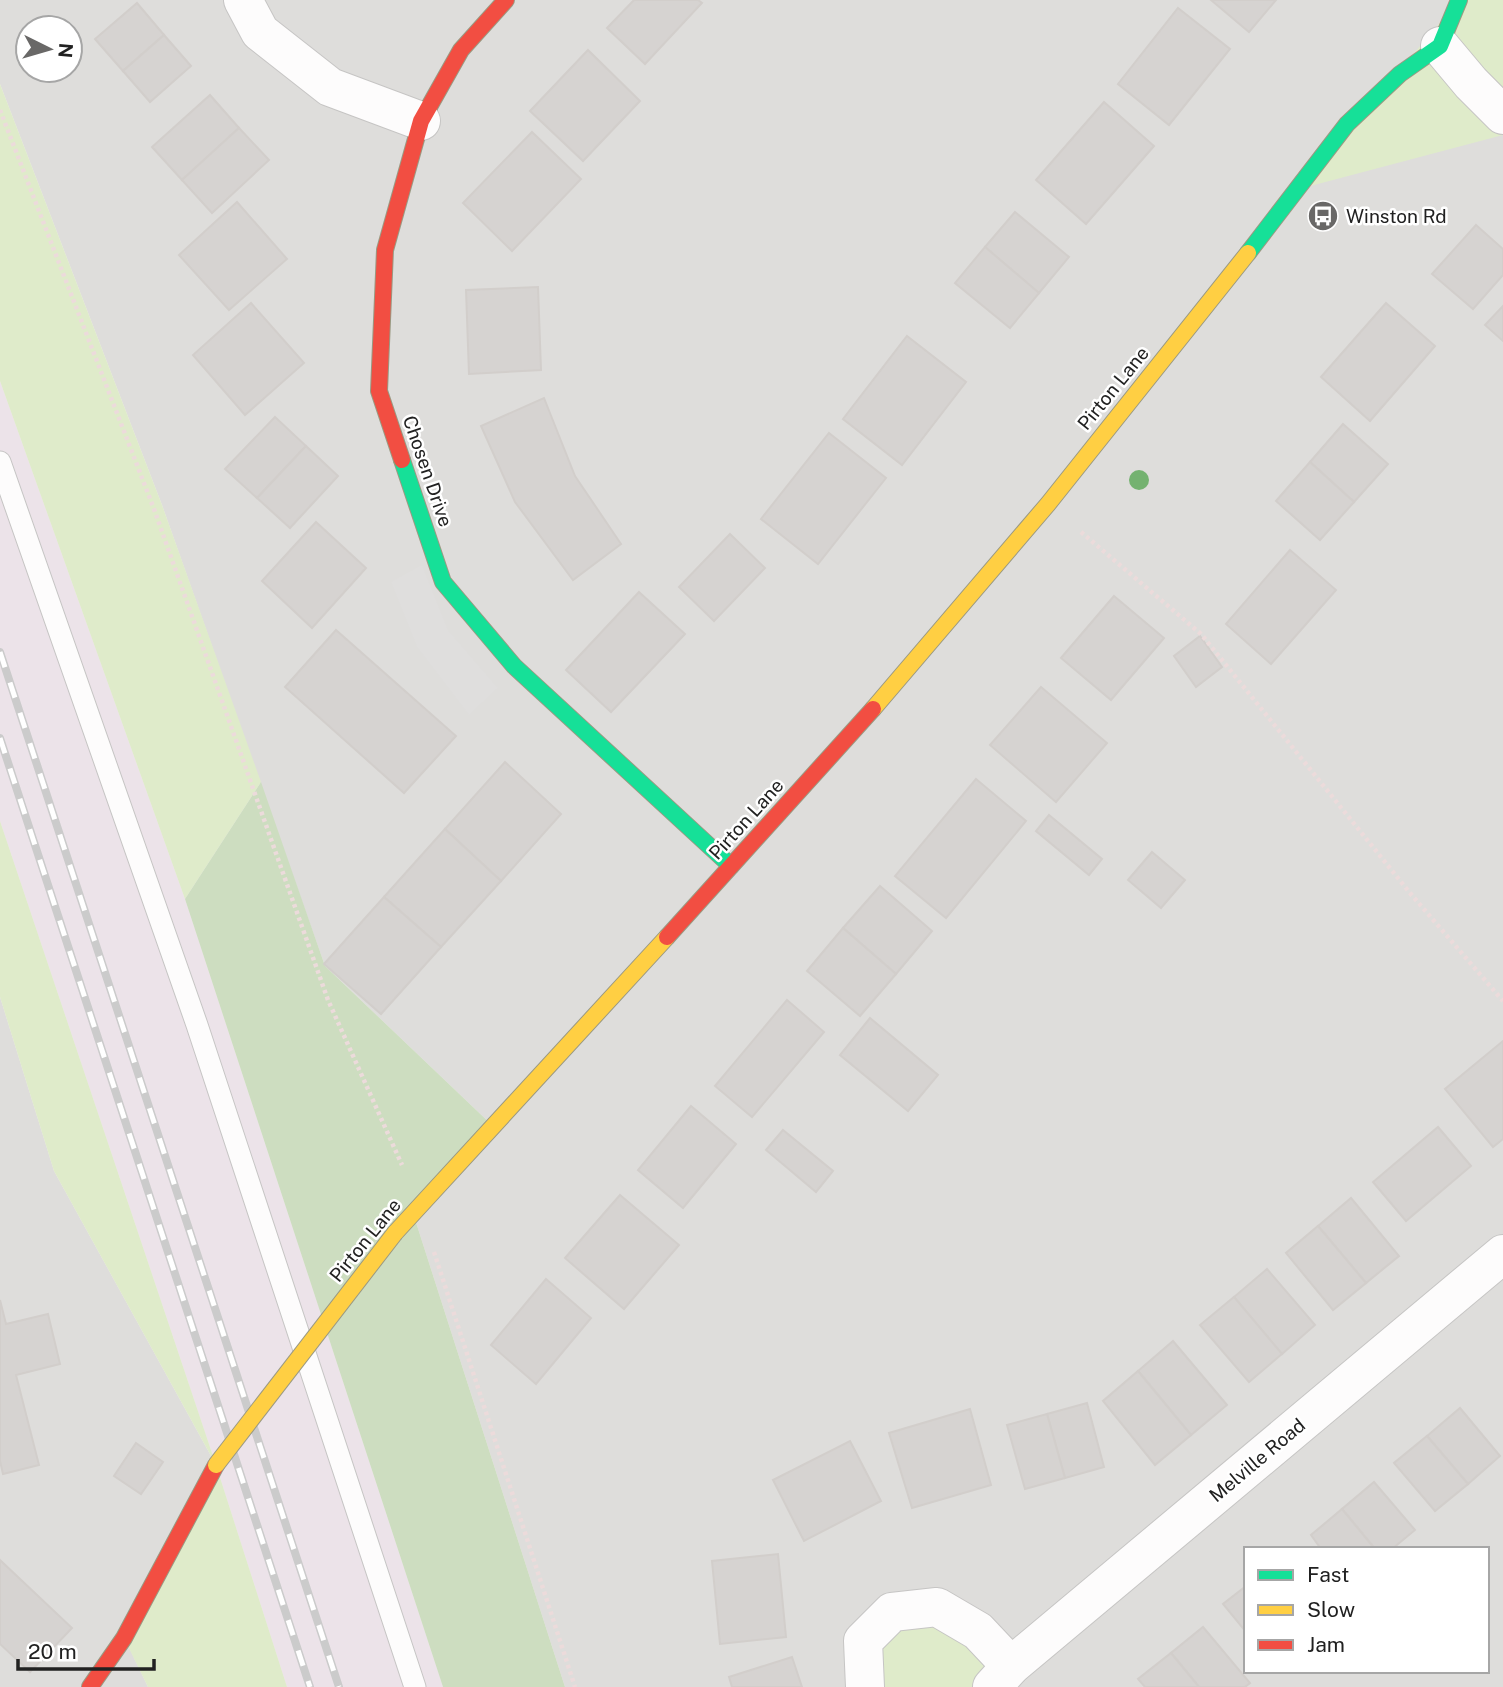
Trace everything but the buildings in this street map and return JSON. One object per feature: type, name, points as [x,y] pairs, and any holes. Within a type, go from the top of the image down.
[{"type":"street","points":[[243,0],[260,32],[330,87],[421,121]]},
{"type":"street","name":"Chosen Drive","points":[[506,0],[461,50],[421,121],[385,250],[379,391],[443,582],[514,666],[731,866]]},
{"type":"street","points":[[1459,0],[1440,46],[1503,115]]},
{"type":"street","name":"Pirton Lane","points":[[90,1687],[124,1637],[216,1465],[395,1233],[503,1118],[896,683],[1048,503],[1347,124],[1400,74],[1440,46]]},
{"type":"street","name":"Melville Road","points":[[865,1687],[863,1641],[892,1612],[937,1607],[978,1631],[1002,1677],[1503,1254]]},
{"type":"lane","points":[[0,462],[197,1025],[415,1687]]},
{"type":"path","points":[[0,110],[154,509],[328,1000],[419,1205],[575,1687]]},
{"type":"path","points":[[1048,503],[1201,634],[1385,863],[1503,1000]]},
{"type":"shaded area","points":[[0,0],[1503,0],[1503,1687],[565,1687],[413,1213],[494,1127],[325,966],[162,505],[0,84]]},
{"type":"shaded area","points":[[0,381],[185,899],[443,1687],[287,1687],[216,1465],[0,821]]},
{"type":"shaded area","points":[[422,565],[448,630],[498,688],[469,715],[417,647],[391,582]]},
{"type":"shaded area","points":[[0,997],[54,1171],[216,1465],[124,1637],[148,1687],[0,1687]]},
{"type":"green space","points":[[1459,0],[1503,0],[1503,135],[1299,189]]},
{"type":"green space","points":[[0,84],[162,505],[261,782],[185,899],[0,381]]},
{"type":"green space","points":[[261,782],[325,966],[494,1127],[413,1213],[565,1687],[443,1687],[185,899]]},
{"type":"green space","points":[[0,821],[216,1465],[54,1171],[0,997]]},
{"type":"green space","points":[[216,1465],[287,1687],[148,1687],[124,1638]]},
{"type":"green space","points":[[892,1612],[978,1631],[992,1687],[865,1687]]},
{"type":"railway","points":[[0,652],[339,1687]]},
{"type":"railway","points":[[0,738],[310,1687]]},
{"type":"traffic: fast","points":[[1248,253],[1347,124],[1400,74],[1440,46],[1459,0]]},
{"type":"traffic: fast","points":[[402,460],[443,582],[514,666],[731,866]]},
{"type":"traffic: slow","points":[[873,709],[1048,504],[1248,253]]},
{"type":"traffic: slow","points":[[395,1233],[667,937]]},
{"type":"traffic: slow","points":[[216,1465],[395,1233]]},
{"type":"traffic: jam","points":[[402,460],[379,391],[385,250],[421,121],[461,50],[506,0]]},
{"type":"traffic: jam","points":[[667,937],[873,709]]},
{"type":"traffic: jam","points":[[90,1687],[124,1638],[216,1465]]},
{"type":"place","name":"Winston Rd","points":[[1323,216]]}]
